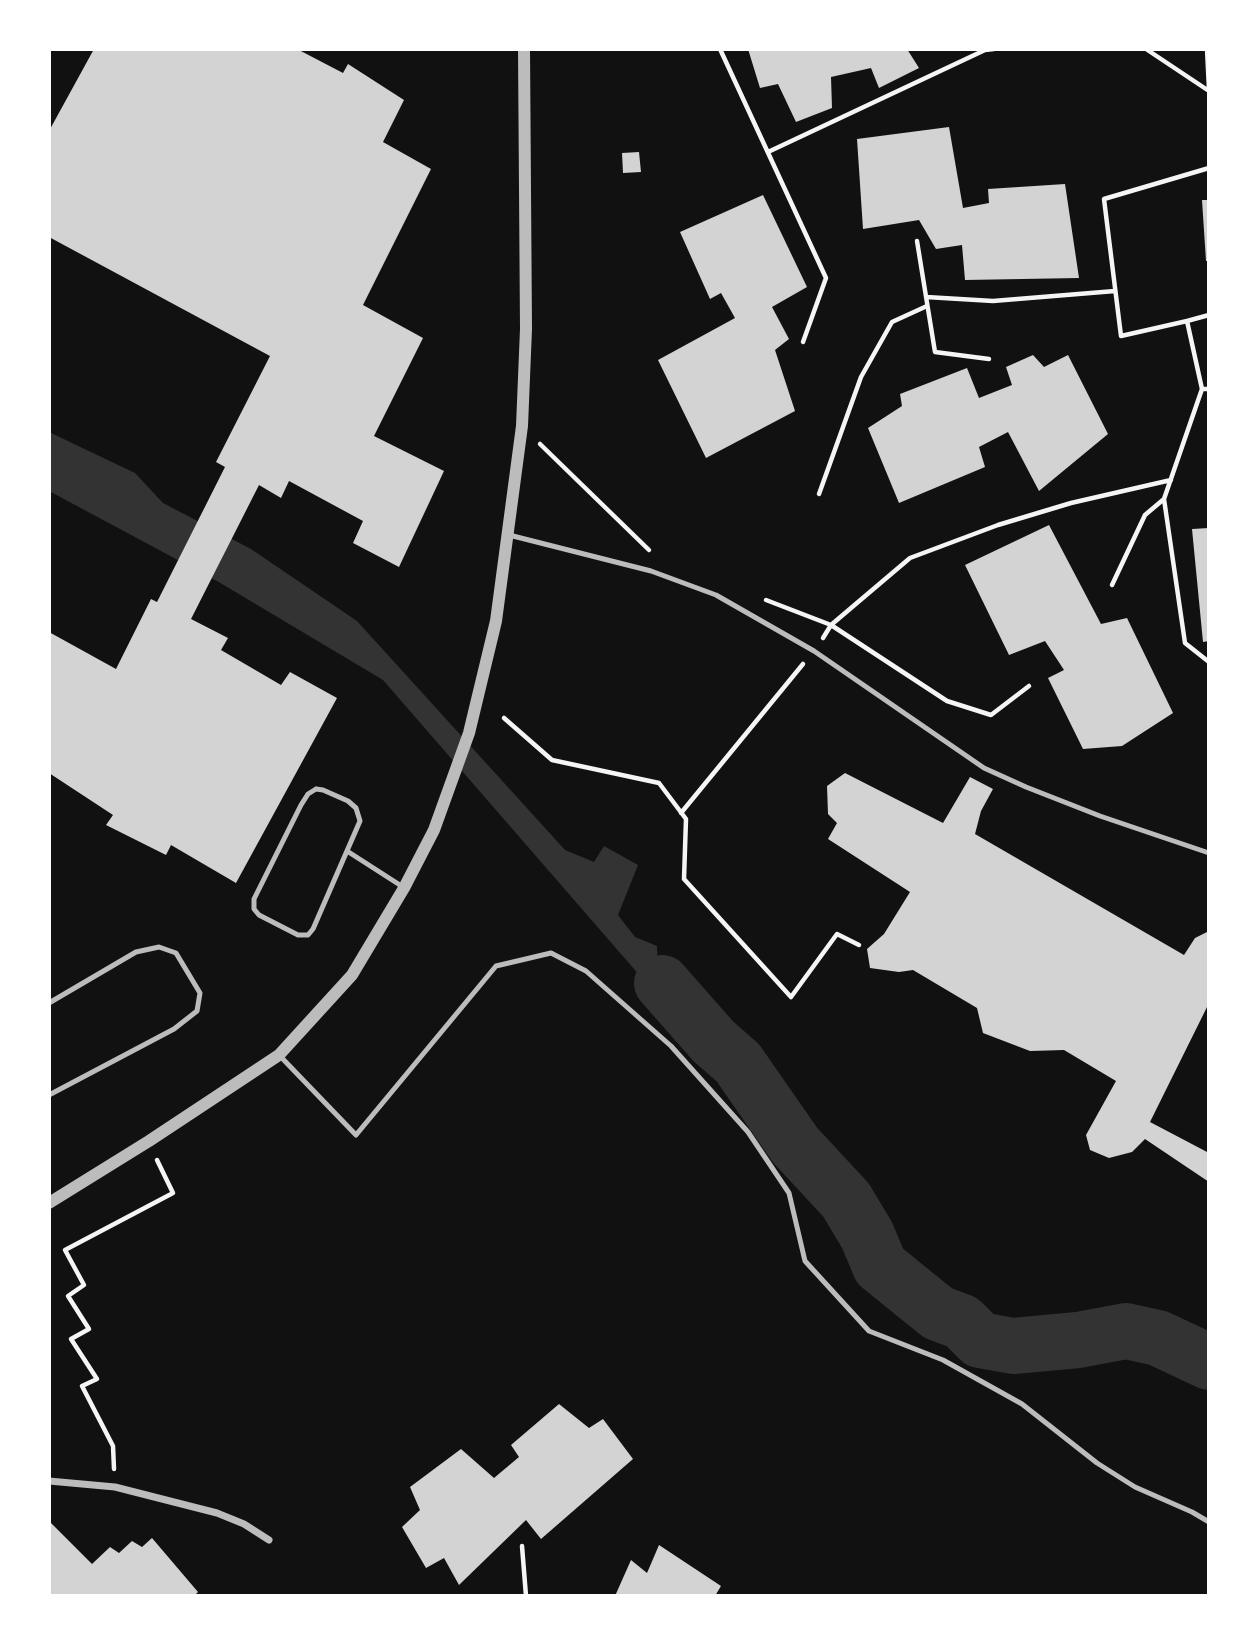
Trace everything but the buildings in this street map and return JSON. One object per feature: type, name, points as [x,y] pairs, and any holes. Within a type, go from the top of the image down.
[{"type":"street","points":[[49,1203],[279,1055],[352,975],[404,888],[434,830],[470,733],[496,621],[522,426],[526,329],[524,49]]},
{"type":"street","points":[[49,1481],[115,1487],[217,1513],[244,1524],[269,1540]]},
{"type":"lane","points":[[509,535],[652,571],[716,596],[814,651],[985,768],[1026,788],[1209,853]]},
{"type":"lane","points":[[316,789],[348,801],[356,808],[360,821],[347,850],[308,935],[298,935],[259,915],[254,909],[254,899],[308,794],[316,789]]},
{"type":"lane","points":[[347,850],[404,888]]},
{"type":"lane","points":[[49,1003],[136,952],[159,947],[176,953],[200,993],[197,1011],[174,1029],[49,1095]]},
{"type":"lane","points":[[279,1055],[356,1135],[496,966],[551,953],[586,971],[671,1046],[748,1132],[789,1193],[805,1261],[869,1331],[943,1360],[1022,1404],[1097,1463],[1135,1487],[1209,1522]]},
{"type":"path","points":[[720,49],[826,278],[803,341]]},
{"type":"path","points":[[768,152],[994,49]]},
{"type":"path","points":[[1146,49],[1209,91]]},
{"type":"path","points":[[1208,49],[1209,91]]},
{"type":"path","points":[[1209,168],[1104,199],[1121,336],[1209,315]]},
{"type":"path","points":[[917,241],[935,352],[989,359]]},
{"type":"path","points":[[926,297],[993,301],[1115,291]]},
{"type":"path","points":[[818,494],[861,377],[892,322],[928,306]]},
{"type":"path","points":[[1187,321],[1202,389],[1164,499],[1185,643],[1209,662]]},
{"type":"path","points":[[1202,389],[1209,389]]},
{"type":"path","points":[[522,426],[658,558]]},
{"type":"path","points":[[681,813],[814,651],[831,625],[910,558],[1010,521],[1071,503],[1171,480]]},
{"type":"path","points":[[1112,585],[1144,515],[1164,499]]},
{"type":"path","points":[[757,596],[831,625],[947,701],[991,715],[1029,686]]},
{"type":"path","points":[[504,718],[552,760],[659,783],[686,819],[684,879],[791,997],[837,934],[859,945]]},
{"type":"path","points":[[115,1487],[113,1446],[82,1386],[97,1379],[71,1339],[89,1329],[68,1296],[84,1285],[65,1250],[173,1193],[149,1141]]},
{"type":"path","points":[[522,1546],[526,1596]]},
{"type":"shaded area","points":[[49,432],[135,473],[163,503],[251,549],[357,621],[565,850],[594,862],[604,846],[638,865],[618,915],[635,937],[657,946],[658,975],[719,1031],[707,1053],[383,680],[217,581],[49,491]]},
{"type":"waterway","points":[[662,983],[713,1041],[738,1063],[795,1145],[846,1200],[867,1235],[880,1266],[938,1313],[962,1322],[980,1340],[1013,1346],[1078,1340],[1126,1331],[1158,1338],[1209,1362]]}]
